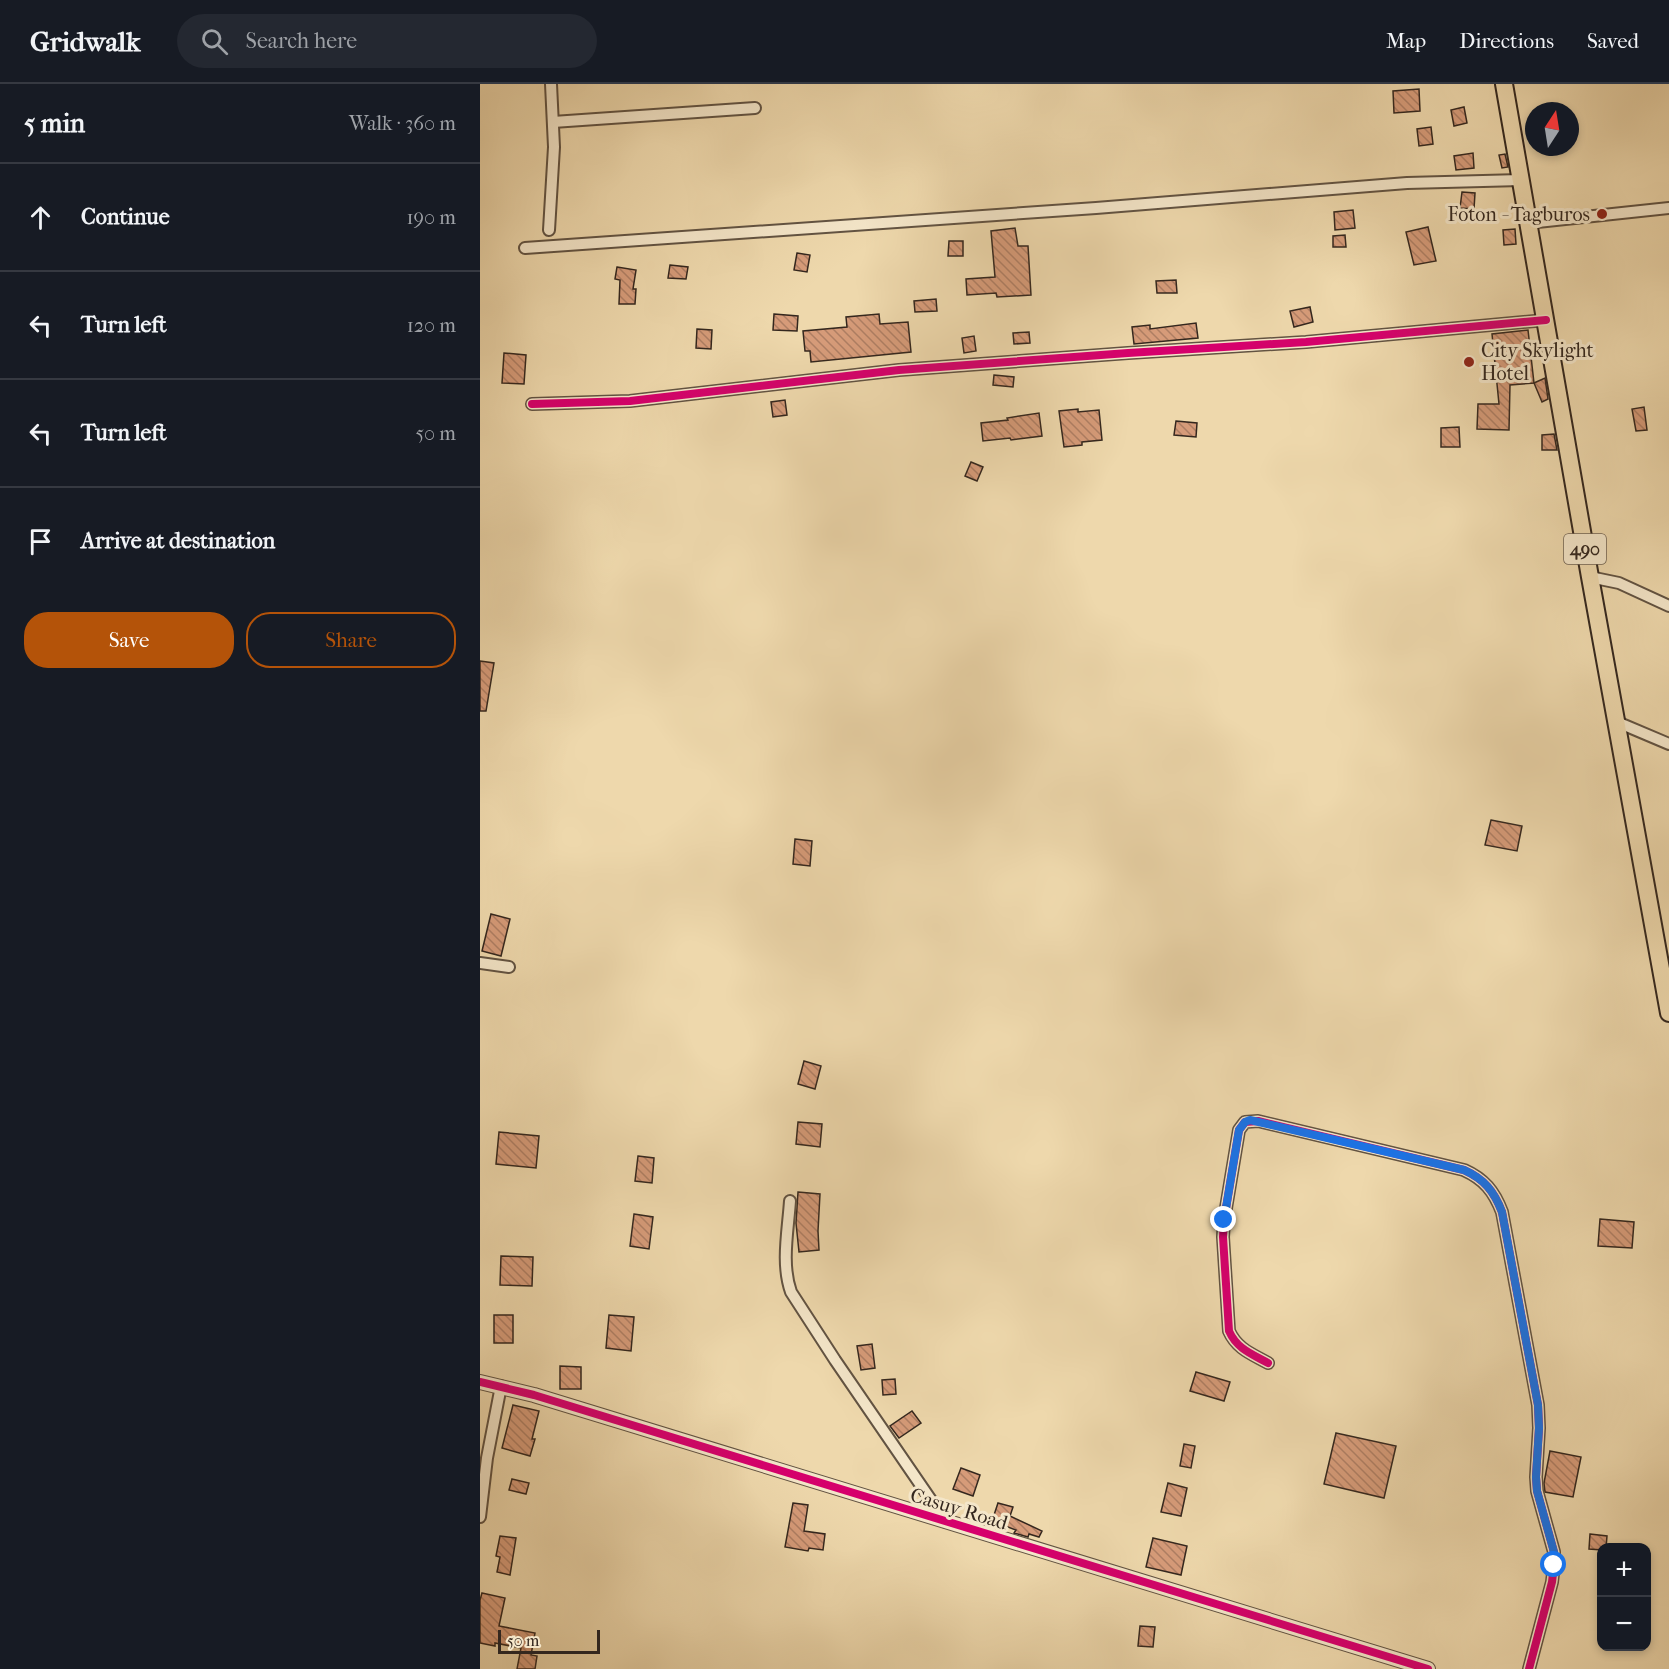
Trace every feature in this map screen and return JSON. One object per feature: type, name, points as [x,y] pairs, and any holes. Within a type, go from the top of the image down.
[{"type":"main road","name":"490","points":[[1504,84],[1669,1013]]},
{"type":"street","points":[[549,230],[554,157],[551,84]]},
{"type":"street","points":[[553,122],[755,108]]},
{"type":"street","points":[[525,248],[1096,208],[1396,184],[1521,180]]},
{"type":"street","points":[[1528,223],[1669,208]]},
{"type":"street","points":[[532,404],[630,401],[899,370],[1306,342],[1546,320]]},
{"type":"street","points":[[1590,577],[1619,583],[1669,606]]},
{"type":"street","points":[[1617,722],[1669,744]]},
{"type":"street","points":[[480,963],[509,967]]},
{"type":"street","points":[[1268,1364],[1240,1347],[1233,1341],[1229,1331],[1224,1220],[1239,1130],[1245,1122],[1258,1121],[1464,1170],[1477,1176],[1488,1185],[1497,1198],[1502,1212],[1538,1405],[1537,1491],[1554,1552],[1552,1582],[1529,1669]]},
{"type":"street","points":[[790,1202],[786,1268],[791,1292],[946,1522]]},
{"type":"street","name":"Casuy Road","points":[[480,1382],[501,1386],[1428,1669]]},
{"type":"street","points":[[480,1517],[484,1457],[501,1386]]},
{"type":"building","points":[[1419,89],[1420,111],[1394,113],[1393,91]]},
{"type":"building","points":[[1464,107],[1467,123],[1454,126],[1451,110]]},
{"type":"building","points":[[1431,127],[1433,144],[1419,146],[1417,129]]},
{"type":"building","points":[[1473,153],[1474,168],[1456,170],[1454,156]]},
{"type":"building","points":[[1505,154],[1508,167],[1502,168],[1499,155]]},
{"type":"building","points":[[1462,192],[1475,193],[1474,209],[1460,208]]},
{"type":"building","points":[[1353,210],[1355,228],[1335,230],[1334,212]]},
{"type":"building","points":[[1428,227],[1436,261],[1414,265],[1406,232]]},
{"type":"building","points":[[1015,228],[1018,246],[1028,246],[1031,295],[997,297],[996,293],[967,295],[966,279],[995,277],[991,231]]},
{"type":"building","points":[[1515,229],[1516,244],[1504,245],[1503,230]]},
{"type":"building","points":[[1345,235],[1346,247],[1333,247],[1333,236]]},
{"type":"building","points":[[949,241],[963,241],[963,256],[948,256]]},
{"type":"building","points":[[797,253],[810,255],[807,272],[794,270]]},
{"type":"building","points":[[670,265],[688,267],[686,279],[668,278]]},
{"type":"building","points":[[617,267],[636,270],[633,289],[636,289],[635,304],[619,304],[620,280],[615,279]]},
{"type":"building","points":[[1176,280],[1177,293],[1157,293],[1156,281]]},
{"type":"building","points":[[936,299],[937,311],[915,312],[914,301]]},
{"type":"building","points":[[1310,307],[1313,322],[1294,327],[1290,311]]},
{"type":"building","points":[[774,314],[798,316],[797,331],[773,330]]},
{"type":"building","points":[[879,314],[880,324],[908,322],[911,352],[811,362],[810,351],[805,351],[803,331],[847,327],[846,317]]},
{"type":"building","points":[[1196,323],[1198,338],[1134,344],[1132,327],[1150,325],[1150,329]]},
{"type":"building","points":[[697,329],[712,330],[711,349],[696,348]]},
{"type":"building","points":[[1528,330],[1534,383],[1510,385],[1509,430],[1477,429],[1478,404],[1499,404],[1492,334]]},
{"type":"building","points":[[1029,332],[1030,343],[1014,344],[1013,333]]},
{"type":"building","points":[[974,336],[976,351],[964,353],[962,338]]},
{"type":"building","points":[[504,353],[526,355],[524,384],[502,383]]},
{"type":"building","points":[[994,375],[1014,377],[1013,387],[993,385]]},
{"type":"building","points":[[1545,378],[1548,399],[1542,402],[1534,383]]},
{"type":"building","points":[[785,400],[787,415],[773,417],[771,402]]},
{"type":"building","points":[[1644,407],[1647,430],[1636,431],[1632,409]]},
{"type":"building","points":[[1078,409],[1078,412],[1099,410],[1102,440],[1064,447],[1059,411]]},
{"type":"building","points":[[1039,413],[1042,436],[983,441],[981,423]]},
{"type":"building","points":[[1176,421],[1197,423],[1196,437],[1174,435]]},
{"type":"building","points":[[1459,427],[1460,447],[1441,447],[1441,428]]},
{"type":"building","points":[[1554,434],[1557,450],[1542,450],[1542,435]]},
{"type":"building","points":[[971,462],[983,467],[977,481],[965,476]]},
{"type":"building","points":[[480,661],[494,663],[486,711],[480,711]]},
{"type":"building","points":[[1491,820],[1522,826],[1517,851],[1485,845]]},
{"type":"building","points":[[795,839],[812,841],[810,866],[793,864]]},
{"type":"building","points":[[491,914],[510,919],[501,956],[482,951]]},
{"type":"building","points":[[804,1061],[821,1066],[815,1089],[798,1084]]},
{"type":"building","points":[[798,1122],[822,1124],[820,1147],[796,1144]]},
{"type":"building","points":[[499,1132],[539,1136],[536,1168],[496,1164]]},
{"type":"building","points":[[638,1156],[654,1158],[652,1183],[635,1181]]},
{"type":"building","points":[[798,1192],[820,1194],[819,1250],[799,1252],[796,1223]]},
{"type":"building","points":[[634,1214],[653,1217],[649,1249],[630,1246]]},
{"type":"building","points":[[1600,1219],[1634,1222],[1632,1248],[1598,1246]]},
{"type":"building","points":[[501,1256],[533,1257],[532,1286],[500,1285]]},
{"type":"building","points":[[494,1315],[513,1315],[513,1343],[494,1343]]},
{"type":"building","points":[[609,1315],[634,1317],[631,1351],[606,1348]]},
{"type":"building","points":[[872,1344],[875,1368],[861,1370],[857,1346]]},
{"type":"building","points":[[560,1366],[581,1367],[581,1389],[560,1389]]},
{"type":"building","points":[[1196,1372],[1230,1382],[1224,1401],[1190,1391]]},
{"type":"building","points":[[895,1379],[896,1394],[883,1395],[882,1380]]},
{"type":"building","points":[[513,1405],[539,1411],[530,1456],[502,1448]]},
{"type":"building","points":[[912,1411],[921,1423],[899,1438],[890,1426]]},
{"type":"building","points":[[1336,1433],[1396,1446],[1384,1498],[1324,1484]]},
{"type":"building","points":[[1184,1444],[1195,1446],[1191,1468],[1180,1466]]},
{"type":"building","points":[[1550,1451],[1581,1457],[1573,1497],[1545,1492],[1544,1483]]},
{"type":"building","points":[[961,1468],[980,1475],[973,1496],[953,1489]]},
{"type":"building","points":[[512,1479],[529,1483],[526,1494],[509,1490]]},
{"type":"building","points":[[1168,1483],[1187,1488],[1181,1516],[1161,1512]]},
{"type":"building","points":[[793,1503],[808,1505],[804,1531],[825,1534],[823,1550],[809,1548],[808,1551],[785,1547]]},
{"type":"building","points":[[998,1503],[1013,1507],[1010,1516],[1042,1531],[1039,1537],[1014,1533],[1016,1530],[992,1521]]},
{"type":"building","points":[[1590,1534],[1607,1536],[1606,1543],[1597,1543],[1597,1550],[1589,1549]]},
{"type":"building","points":[[500,1536],[516,1538],[510,1575],[497,1572],[500,1557],[496,1556]]},
{"type":"building","points":[[1153,1538],[1187,1546],[1181,1575],[1146,1567]]},
{"type":"building","points":[[482,1593],[505,1598],[499,1626],[535,1633],[531,1655],[537,1656],[535,1669],[517,1669],[521,1648],[495,1643],[495,1646],[480,1643]]},
{"type":"building","points":[[1140,1626],[1155,1627],[1153,1647],[1138,1646]]},
{"type":"cycle path","points":[[532,404],[630,401],[899,370],[1306,342],[1546,320]]},
{"type":"cycle path","points":[[1268,1363],[1241,1347],[1229,1331],[1224,1220],[1239,1130],[1245,1122],[1258,1121],[1464,1170],[1488,1186],[1502,1212],[1538,1405],[1537,1491],[1554,1552],[1552,1582],[1529,1669]]},
{"type":"cycle path","points":[[480,1382],[534,1395],[1428,1669]]},
{"type":"place","name":"Foton - Tagburos","points":[[1602,214]]},
{"type":"place","name":"City Skylight Hotel","points":[[1469,362]]},
{"type":"route","points":[[1224,1220],[1239,1130],[1241,1125],[1250,1120],[1464,1170],[1477,1176],[1488,1185],[1497,1198],[1502,1212],[1538,1405],[1537,1491],[1554,1552],[1554,1565]]}]
